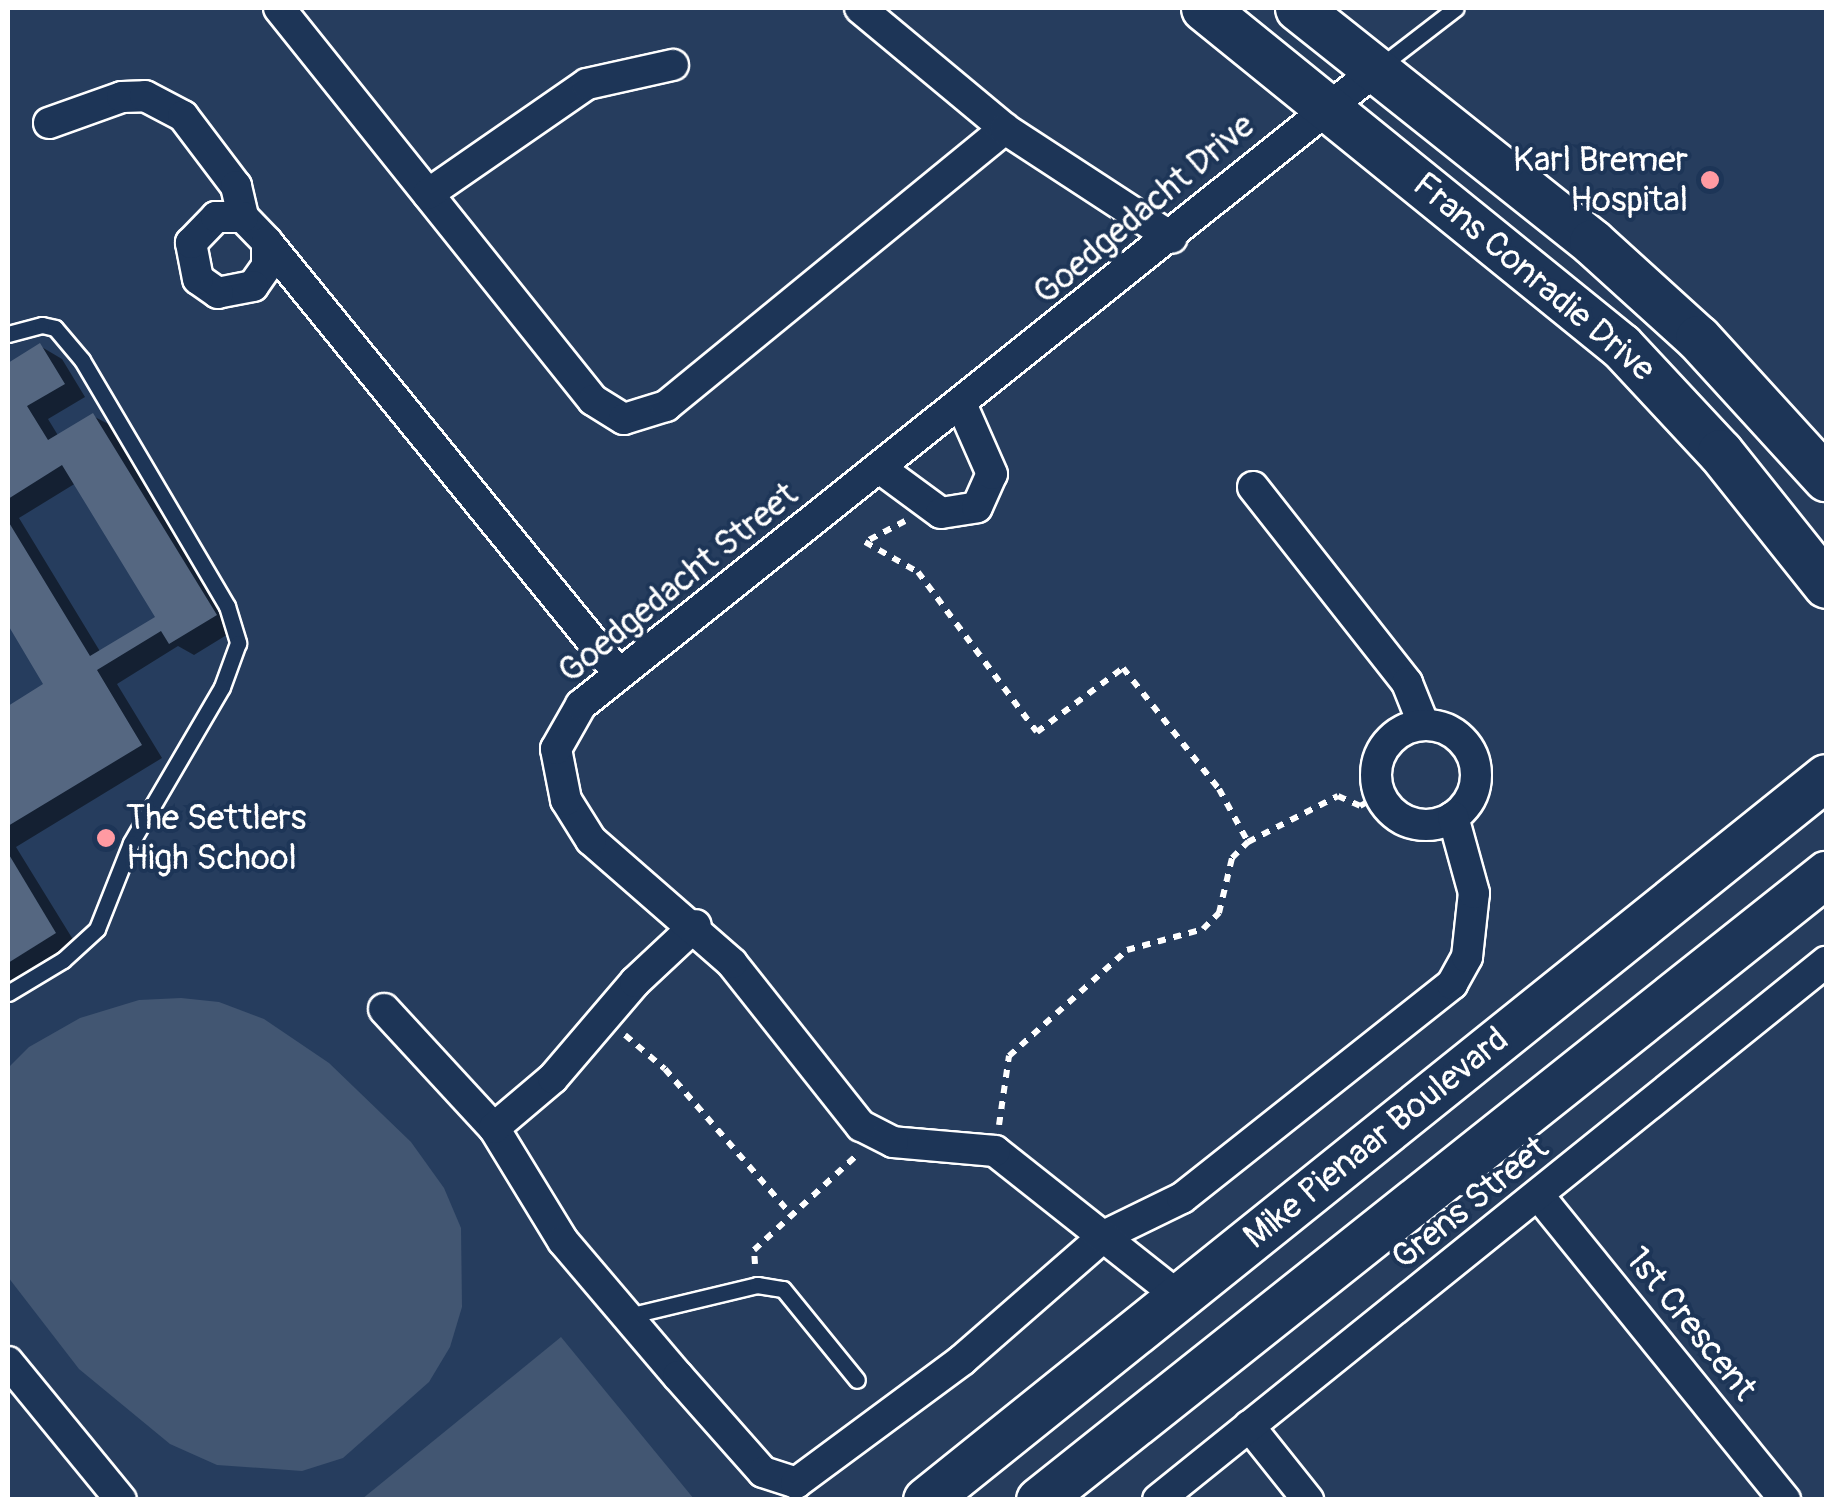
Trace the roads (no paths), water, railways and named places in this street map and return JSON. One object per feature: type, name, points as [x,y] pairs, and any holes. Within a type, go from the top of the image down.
[{"type":"main road","name":"Frans Conradie Drive","points":[[1204,8],[1621,346],[1720,452],[1826,584]]},
{"type":"main road","name":"Frans Conradie Drive","points":[[1298,8],[1592,242],[1698,338],[1826,478]]},
{"type":"main road","name":"Mike Pienaar Boulevard","points":[[926,1500],[1826,776]]},
{"type":"main road","name":"Mike Pienaar Boulevard","points":[[1039,1500],[1826,874]]},
{"type":"street","points":[[278,8],[593,400],[612,415],[639,419],[666,406],[1005,130]]},
{"type":"street","points":[[860,8],[1005,130],[1172,238]]},
{"type":"street","points":[[428,194],[586,84],[673,65]]},
{"type":"street","name":"Goedgedacht Drive","points":[[881,470],[1375,71]]},
{"type":"street","points":[[49,124],[122,97],[168,105],[225,168],[243,217],[313,294],[619,674]]},
{"type":"street","points":[[243,217],[205,224],[191,244],[192,268],[207,288],[231,295],[262,278],[313,294]]},
{"type":"street","points":[[262,278],[267,242]]},
{"type":"street","points":[[881,470],[932,508],[966,513],[990,490],[990,463],[962,406]]},
{"type":"street","name":"Goedgedacht Street","points":[[696,925],[591,840],[557,776],[562,731],[581,705],[881,470]]},
{"type":"street","points":[[1252,487],[1407,683],[1423,723],[1458,736],[1474,762],[1473,793],[1453,817],[1408,822],[1380,795],[1376,771],[1387,742],[1423,723]]},
{"type":"street","points":[[384,1009],[494,1128],[546,1216],[763,1472],[796,1483],[962,1360],[1104,1236],[1182,1198],[1452,984],[1467,957],[1474,893],[1453,817]]},
{"type":"street","points":[[494,1128],[554,1078],[605,1018],[696,925],[875,1138],[995,1151],[1178,1296]]},
{"type":"street","name":"Grens Street","points":[[1158,1500],[1826,962]]},
{"type":"street","name":"1st Crescent","points":[[1539,1196],[1785,1500]]},
{"type":"street","points":[[8,1362],[120,1500]]},
{"type":"street","points":[[1249,1426],[1308,1500]]},
{"type":"lane","points":[[1375,71],[1456,8]]},
{"type":"lane","points":[[8,334],[42,325],[73,348],[227,606],[238,644],[222,687],[131,843],[97,929],[8,993]]},
{"type":"lane","points":[[628,1316],[757,1285],[783,1289],[857,1380]]},
{"type":"place","name":"Karl Bremer Hospital","points":[[1710,180]]},
{"type":"place","name":"The Settlers High School","points":[[106,838]]}]
